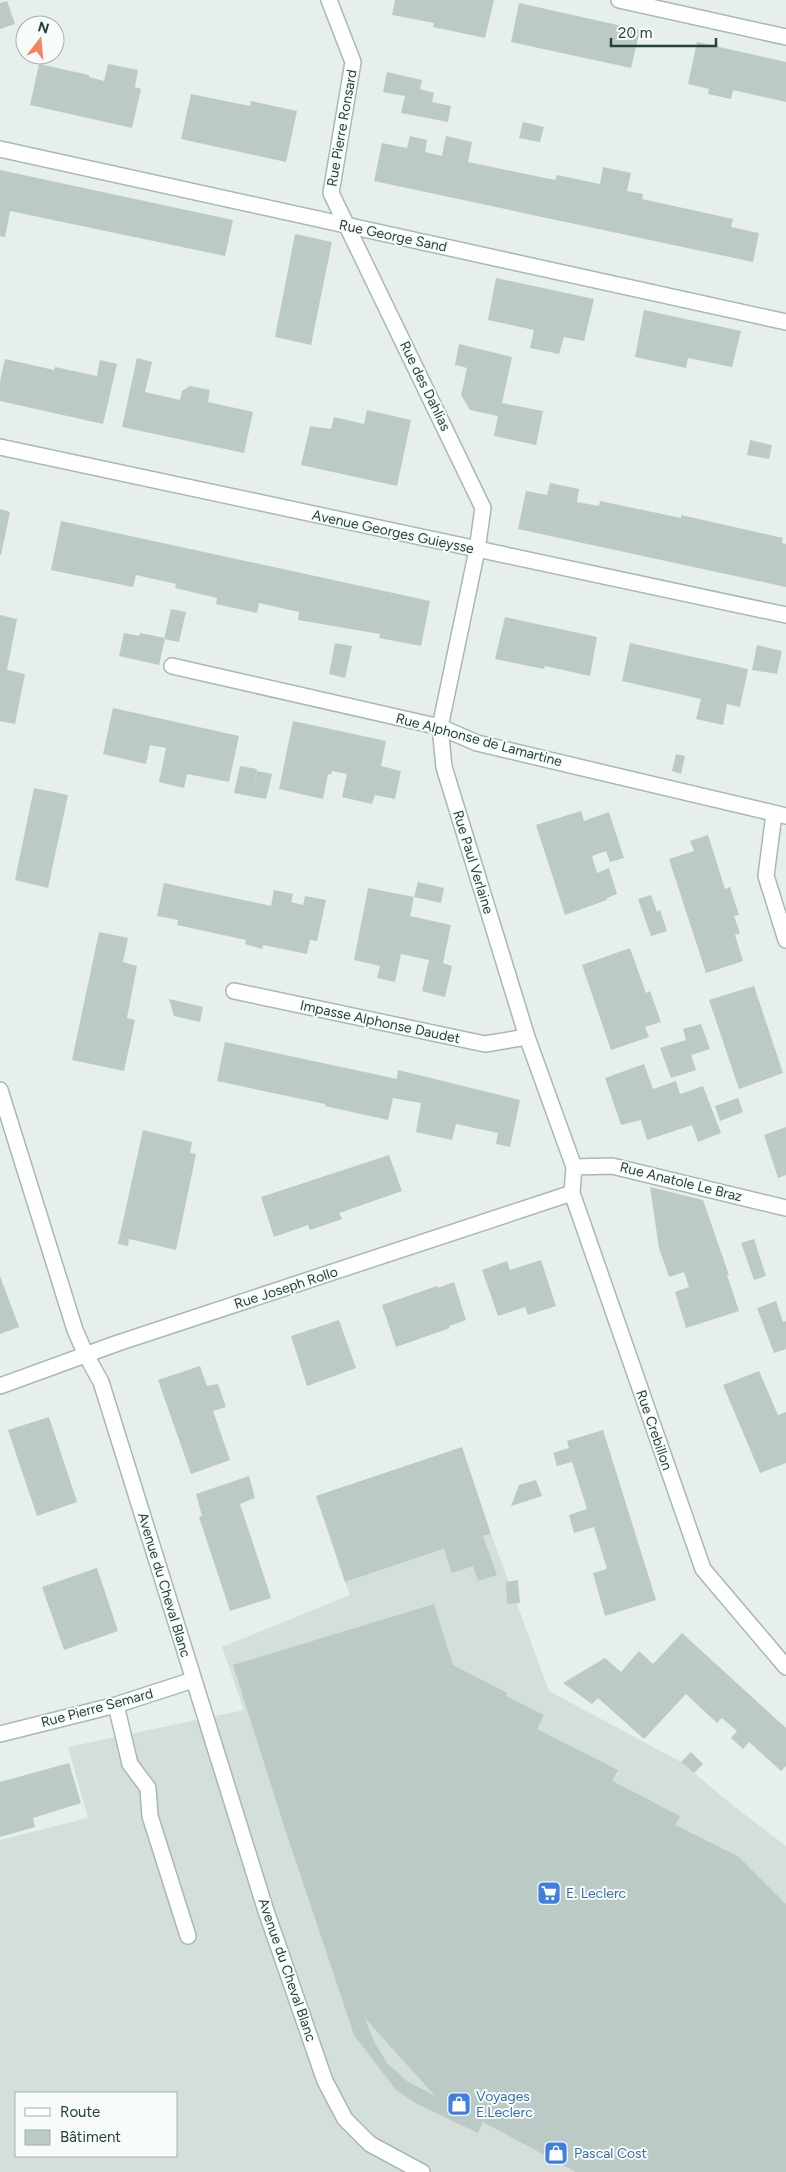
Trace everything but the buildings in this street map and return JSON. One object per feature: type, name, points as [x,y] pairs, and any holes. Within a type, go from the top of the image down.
[{"type":"street","name":"Rue Pierre Ronsard","points":[[330,0],[353,62],[331,193],[348,226]]},
{"type":"street","points":[[619,0],[786,37]]},
{"type":"street","name":"Rue George Sand","points":[[0,149],[786,322]]},
{"type":"street","name":"Rue des Dahlias","points":[[348,226],[483,508],[477,550]]},
{"type":"street","name":"Avenue Georges Guieysse","points":[[0,447],[786,615]]},
{"type":"street","name":"Rue Paul Verlaine","points":[[477,550],[440,727],[444,767],[527,1037],[574,1167]]},
{"type":"street","name":"Rue Alphonse de Lamartine","points":[[172,666],[440,727],[477,743],[780,815]]},
{"type":"street","points":[[780,815],[766,876],[786,940]]},
{"type":"street","name":"Impasse Alphonse Daudet","points":[[234,991],[485,1044],[527,1037]]},
{"type":"street","name":"Avenue du Cheval Blanc","points":[[0,1090],[7,1140],[75,1330],[101,1382],[266,1911],[325,2081],[345,2119],[370,2144],[422,2172]]},
{"type":"street","name":"Rue Anatole Le Braz","points":[[574,1167],[612,1166],[786,1208]]},
{"type":"street","name":"Rue Crebillon","points":[[574,1167],[572,1193],[702,1569],[786,1667]]},
{"type":"street","name":"Rue Joseph Rollo","points":[[0,1386],[86,1355],[572,1193]]},
{"type":"street","name":"Rue Pierre Semard","points":[[0,1734],[116,1705],[193,1680]]},
{"type":"street","points":[[116,1705],[130,1764],[148,1788],[150,1816],[188,1936]]},
{"type":"shaded area","points":[[491,1534],[549,1691],[681,1762],[731,1804],[786,1846],[786,2172],[0,2172],[0,1840],[88,1818],[68,1747],[244,1710],[222,1647],[350,1595],[345,1582]]},
{"type":"place","name":"E. Leclerc","points":[[549,1893]]},
{"type":"place","name":"Voyages E.Leclerc","points":[[459,2104]]},
{"type":"place","name":"Pascal Cost","points":[[556,2153]]}]
